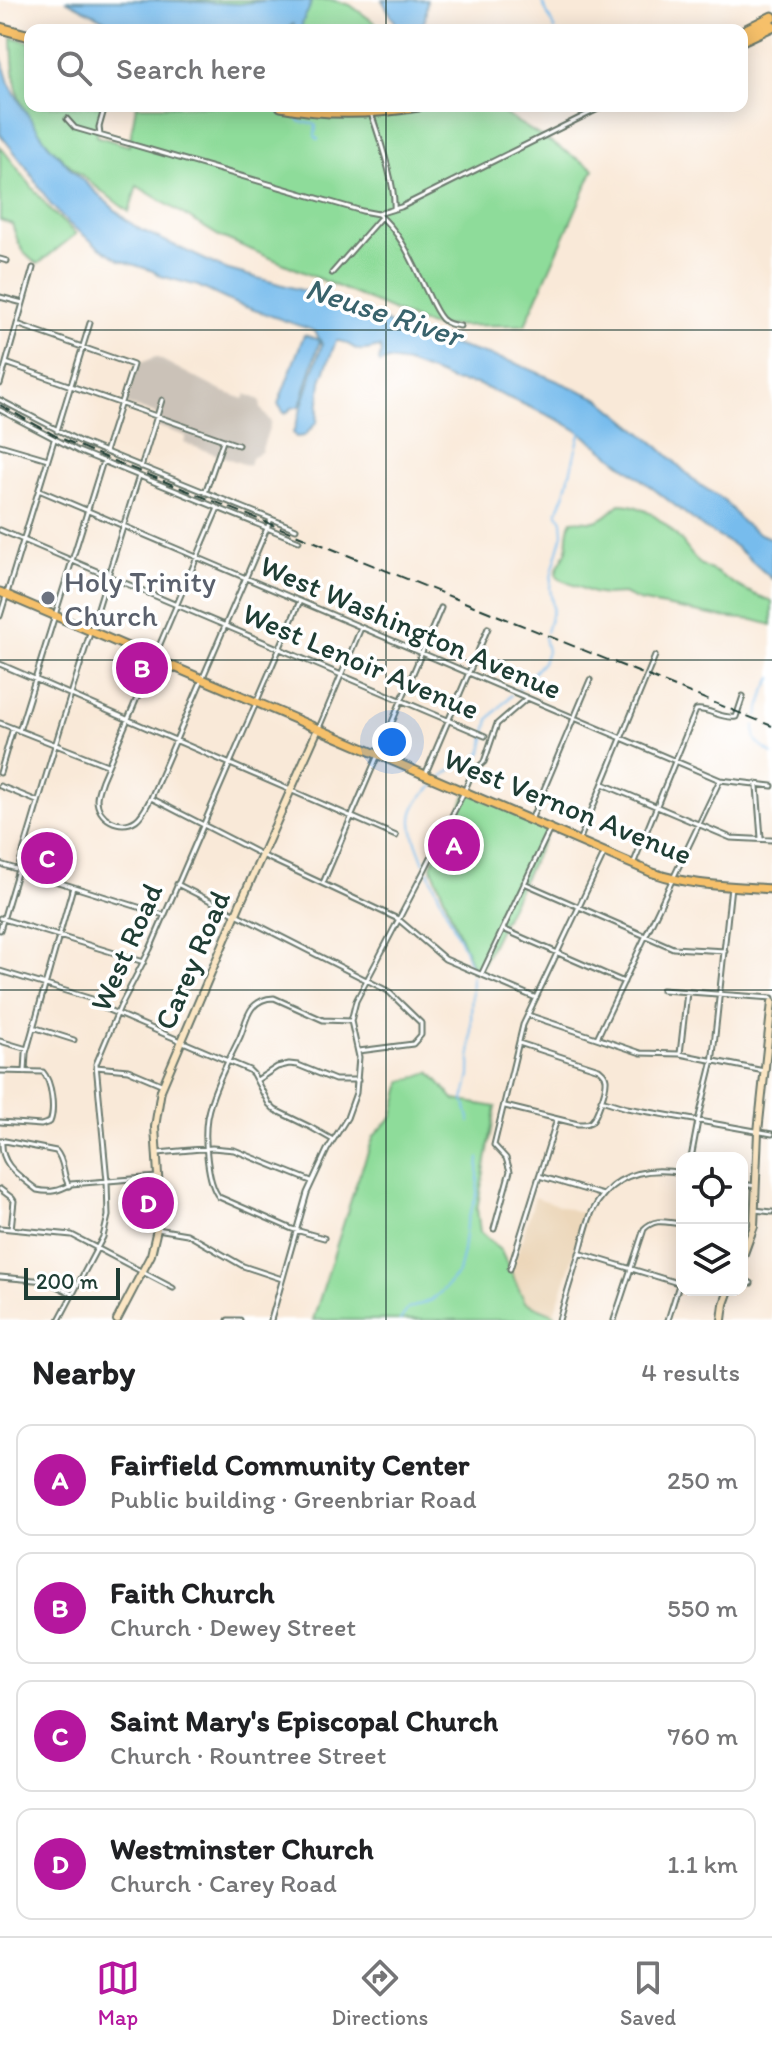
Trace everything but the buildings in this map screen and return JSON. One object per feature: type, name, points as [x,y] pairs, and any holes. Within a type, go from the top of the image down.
[{"type":"highway","points":[[748,29],[772,17]]},
{"type":"highway","points":[[748,37],[772,26]]},
{"type":"highway","points":[[333,112],[378,112]]},
{"type":"main road","name":"West Vernon Avenue","points":[[3,593],[633,864],[672,879],[772,889]]},
{"type":"street","points":[[100,135],[103,112]]},
{"type":"street","points":[[332,273],[380,216],[592,112]]},
{"type":"street","points":[[371,113],[393,190],[394,209]]},
{"type":"street","points":[[67,119],[75,128],[380,216],[402,240],[438,313],[445,322],[460,326]]},
{"type":"street","points":[[0,259],[7,261]]},
{"type":"street","points":[[0,384],[33,268]]},
{"type":"street","points":[[0,297],[23,303]]},
{"type":"street","points":[[57,431],[90,323]]},
{"type":"street","points":[[17,324],[133,365],[105,452]]},
{"type":"street","points":[[6,363],[238,445]]},
{"type":"street","points":[[0,400],[57,431],[105,452],[296,529]]},
{"type":"street","points":[[141,467],[162,400]]},
{"type":"street","points":[[0,410],[54,440],[299,541]]},
{"type":"street","points":[[0,616],[3,593],[24,540],[54,440]]},
{"type":"street","points":[[205,493],[223,441]]},
{"type":"street","points":[[0,445],[48,459]]},
{"type":"street","points":[[19,731],[103,461]]},
{"type":"street","points":[[0,930],[139,476]]},
{"type":"street","name":"West Washington Avenue","points":[[39,490],[720,780],[772,786]]},
{"type":"street","points":[[218,508],[107,765],[97,799],[100,812],[108,820],[124,824],[135,821],[151,798],[271,519]]},
{"type":"street","name":"West Lenoir Avenue","points":[[0,530],[485,736]]},
{"type":"street","name":"West Road","points":[[59,1320],[107,1225],[107,1181],[96,1067],[300,601]]},
{"type":"street","points":[[323,883],[441,608]]},
{"type":"street","name":"Carey Road","points":[[117,1320],[153,1249],[157,1229],[160,1207],[156,1115],[163,1085],[361,628]]},
{"type":"street","points":[[425,775],[488,628]]},
{"type":"street","points":[[579,841],[655,656]]},
{"type":"street","points":[[0,664],[396,836]]},
{"type":"street","points":[[531,820],[590,680]]},
{"type":"street","points":[[633,864],[696,710],[733,718],[743,696]]},
{"type":"street","points":[[271,1320],[311,1181],[350,1111],[358,1080],[359,1051],[351,1021],[355,1004],[472,773],[484,762],[499,721],[527,698]]},
{"type":"street","points":[[0,723],[107,765]]},
{"type":"street","points":[[0,773],[13,728]]},
{"type":"street","points":[[597,1038],[720,780]]},
{"type":"street","points":[[603,784],[731,838],[772,840]]},
{"type":"street","points":[[0,786],[38,801]]},
{"type":"street","points":[[757,786],[762,839]]},
{"type":"street","points":[[151,798],[398,919],[443,958],[536,998]]},
{"type":"street","points":[[481,974],[550,829]]},
{"type":"street","points":[[494,1229],[510,1171],[506,1158],[494,1145],[519,1043],[528,1015],[605,852]]},
{"type":"street","points":[[0,864],[164,915]]},
{"type":"street","points":[[524,883],[673,948],[725,951]]},
{"type":"street","points":[[177,884],[388,991],[422,1025],[422,1033],[411,1045],[359,1051]]},
{"type":"street","points":[[692,1152],[713,1060],[731,886]]},
{"type":"street","points":[[25,1072],[27,1049],[73,887]]},
{"type":"street","points":[[2,918],[144,962]]},
{"type":"street","points":[[503,929],[624,982]]},
{"type":"street","points":[[0,971],[92,999],[99,1006],[249,1070],[275,1110],[333,1140]]},
{"type":"street","points":[[662,990],[772,1000],[758,1132],[753,1233],[748,1245]]},
{"type":"street","points":[[680,1054],[687,992]]},
{"type":"street","points":[[324,1238],[296,1230],[219,1197],[213,1187],[207,1149],[208,1116],[252,1009],[266,998],[279,999],[323,1020],[351,1021]]},
{"type":"street","points":[[528,1015],[641,1053],[680,1054],[764,1071]]},
{"type":"street","points":[[33,1027],[74,1040]]},
{"type":"street","points":[[0,1041],[27,1049]]},
{"type":"street","points":[[504,1106],[582,1125],[589,1123],[596,1115],[606,1081],[599,1069],[519,1043]]},
{"type":"street","points":[[257,1080],[277,1067],[289,1064],[335,1080],[358,1080]]},
{"type":"street","points":[[96,1067],[128,1070],[163,1085]]},
{"type":"street","points":[[0,1071],[43,1072],[48,1077],[52,1118],[41,1125],[0,1122]]},
{"type":"street","points":[[601,1100],[627,1108],[772,1134]]},
{"type":"street","points":[[510,1269],[557,1119]]},
{"type":"street","points":[[69,1186],[56,1151],[1,1140],[0,1150],[6,1166],[37,1190],[56,1192],[69,1186],[158,1177]]},
{"type":"street","points":[[156,1153],[207,1149],[239,1151],[311,1181]]},
{"type":"street","points":[[559,1320],[590,1216],[603,1195],[634,1174],[654,1170],[676,1172]]},
{"type":"street","points":[[539,1176],[603,1195]]},
{"type":"street","points":[[748,1185],[756,1186]]},
{"type":"street","points":[[0,1189],[14,1201],[11,1229]]},
{"type":"street","points":[[755,1210],[772,1212]]},
{"type":"street","points":[[614,1320],[639,1238],[646,1226],[661,1221],[676,1223]]},
{"type":"street","points":[[0,1228],[66,1234],[173,1288]]},
{"type":"street","points":[[157,1229],[187,1234],[243,1266],[283,1279]]},
{"type":"street","points":[[579,1253],[676,1283]]},
{"type":"street","points":[[0,1277],[46,1281],[73,1294]]},
{"type":"street","points":[[668,1320],[677,1296]]},
{"type":"street","points":[[722,1320],[727,1296]]},
{"type":"street","points":[[228,1320],[240,1320]]},
{"type":"shaded area","points":[[156,357],[221,391],[244,399],[246,394],[260,400],[261,409],[271,422],[261,452],[251,458],[249,466],[184,443],[186,436],[156,426],[159,417],[156,414],[127,404],[138,364]]},
{"type":"shaded area","points":[[535,1197],[587,1215],[554,1314],[525,1302],[511,1274]]},
{"type":"green space","points":[[153,0],[332,0],[350,5],[377,24],[149,24]]},
{"type":"green space","points":[[12,37],[24,40],[24,109],[14,74]]},
{"type":"green space","points":[[26,112],[101,112],[96,136],[129,146],[135,112],[501,112],[594,169],[525,325],[430,326],[219,236],[137,186],[129,212],[71,166],[33,125]]},
{"type":"green space","points":[[0,146],[51,211],[76,234],[38,264],[24,252],[12,224],[0,220]]},
{"type":"green space","points":[[620,504],[638,507],[655,516],[701,564],[743,589],[772,601],[772,625],[639,601],[623,594],[593,593],[559,579],[556,574],[566,552],[572,521],[598,520]]},
{"type":"green space","points":[[468,792],[549,828],[479,971],[473,968],[431,865]]},
{"type":"green space","points":[[430,1072],[455,1100],[496,1107],[477,1209],[480,1232],[501,1251],[525,1302],[554,1314],[553,1320],[313,1320],[374,1136],[393,1116],[402,1082]]},
{"type":"water","points":[[66,0],[239,4],[269,0],[311,1],[303,24],[112,24]]},
{"type":"water","points":[[382,0],[427,0],[422,24],[396,24]]},
{"type":"water","name":"Neuse River","points":[[0,53],[9,83],[24,112],[47,143],[73,171],[139,229],[225,269],[312,293],[336,305],[377,317],[399,329],[515,363],[600,399],[697,483],[725,501],[743,523],[772,539],[772,579],[736,547],[704,528],[580,432],[477,384],[452,381],[407,363],[389,360],[380,363],[380,347],[360,350],[336,341],[321,381],[317,422],[304,436],[296,437],[293,433],[322,344],[315,331],[120,260],[68,223],[51,205],[0,134]]},
{"type":"water","points":[[304,335],[320,340],[300,406],[285,414],[278,404]]},
{"type":"waterway","points":[[541,0],[552,24]]},
{"type":"waterway","points":[[297,112],[301,122],[316,126],[315,136],[318,139]]},
{"type":"waterway","points":[[546,632],[553,609],[550,588],[552,572],[563,534],[562,521],[557,512],[581,430]]},
{"type":"waterway","points":[[518,690],[543,662],[547,651],[544,637]]},
{"type":"waterway","points":[[758,716],[772,678]]},
{"type":"waterway","points":[[442,777],[455,767],[476,759],[482,752],[489,719],[511,695]]},
{"type":"waterway","points":[[755,725],[758,742],[772,754]]},
{"type":"waterway","points":[[424,863],[415,840],[413,812],[424,794],[435,785]]},
{"type":"waterway","points":[[428,871],[470,967]]},
{"type":"waterway","points":[[470,1122],[464,1100],[470,1075],[472,975]]},
{"type":"waterway","points":[[400,1320],[408,1309],[432,1300],[458,1273],[466,1225],[477,1194],[479,1158]]},
{"type":"railway","points":[[0,405],[56,436],[104,457],[772,726]]},
{"type":"place","name":"Holy Trinity Church","points":[[48,598]]},
{"type":"place","name":"Faith Church","points":[[142,668]]},
{"type":"place","name":"Fairfield Community Center","points":[[454,845]]},
{"type":"place","name":"Saint Mary's Episcopal Church","points":[[47,858]]},
{"type":"place","name":"Westminster Church","points":[[148,1203]]}]
